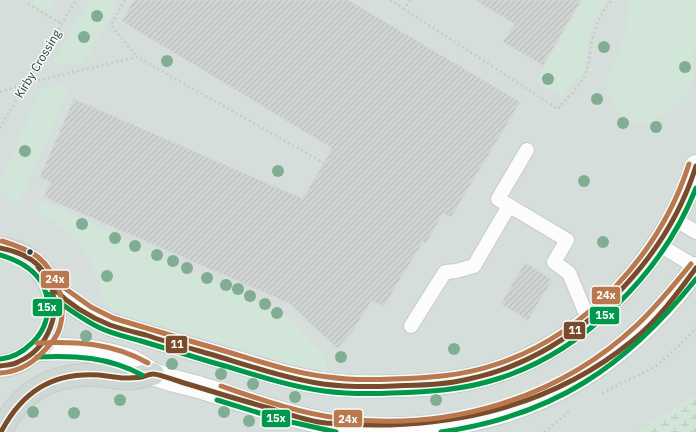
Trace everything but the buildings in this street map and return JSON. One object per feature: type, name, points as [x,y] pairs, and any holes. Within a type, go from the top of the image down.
[{"type":"main road","points":[[52,288],[92,317],[111,325],[288,377],[326,384],[366,387],[408,386],[471,379],[502,369],[533,356],[562,340],[588,321],[618,294],[636,275],[674,219],[696,166]]},
{"type":"main road","points":[[0,248],[19,253],[28,258],[43,271],[52,288],[56,308],[48,336],[37,350],[23,360],[2,369]]},
{"type":"main road","points":[[37,350],[59,348],[98,351],[132,361],[153,374],[287,414],[324,423],[364,428],[405,428],[447,425],[481,419],[517,408],[549,395],[581,378],[633,340],[681,289],[696,268]]},
{"type":"main road","points":[[1,432],[14,410],[24,399],[46,384],[60,378],[98,375],[132,378],[153,374]]},
{"type":"lane","points":[[527,150],[498,199],[566,240],[554,262],[569,273],[588,321]]},
{"type":"lane","points":[[411,326],[445,272],[456,271],[474,266],[509,206]]},
{"type":"lane","points":[[674,219],[696,232]]},
{"type":"lane","points":[[658,244],[696,268]]},
{"type":"path","name":"Kirby Crossing","points":[[0,128],[76,0]]},
{"type":"path","points":[[125,0],[111,25],[137,57],[324,163]]},
{"type":"path","points":[[390,0],[558,109],[581,82],[585,74],[592,38],[597,24],[603,12],[612,0]]},
{"type":"path","points":[[404,9],[410,0]]},
{"type":"path","points":[[28,4],[62,24]]},
{"type":"path","points":[[0,92],[27,83],[137,57]]},
{"type":"path","points":[[600,393],[655,367],[696,328]]},
{"type":"path","points":[[544,432],[573,408]]},
{"type":"shaded area","points":[[0,0],[696,0],[696,396],[635,432],[0,432]]},
{"type":"green space","points":[[35,0],[57,0],[49,13],[33,3]]},
{"type":"green space","points":[[90,0],[115,0],[115,9],[83,63],[59,63],[54,60]]},
{"type":"green space","points":[[584,0],[607,0],[596,16],[591,28],[585,66],[580,76],[562,97],[536,81]]},
{"type":"green space","points":[[627,0],[696,0],[694,76],[691,88],[687,94],[659,118],[647,124],[634,123],[627,119],[609,98],[606,87],[608,77],[621,48],[626,27]]},
{"type":"green space","points":[[63,86],[69,89],[19,203],[13,202],[0,188],[0,183],[41,88]]},
{"type":"green space","points":[[42,201],[286,315],[326,357],[326,371],[299,366],[113,311],[102,296],[97,275],[80,245],[66,231],[38,212]]},
{"type":"green space","points":[[696,396],[696,432],[635,432]]},
{"type":"transit line","name":"24x","points":[[56,282],[91,307],[113,318],[303,373],[336,378],[368,380],[406,379],[469,372],[494,365],[527,352],[559,334],[588,312],[615,287],[639,260],[659,229],[676,197],[689,164]]},
{"type":"transit line","name":"11","points":[[0,248],[29,258],[39,266],[52,287],[66,300],[95,318],[119,328],[280,375],[323,384],[376,387],[450,382],[490,374],[531,358],[568,336],[602,308],[631,279],[654,250],[674,218],[690,184],[696,166]]},
{"type":"transit line","name":"15x","points":[[48,294],[85,320],[109,332],[295,386],[324,391],[358,394],[419,392],[471,386],[497,379],[529,366],[560,350],[589,329],[617,305],[641,278],[663,249],[682,219],[696,188]]},
{"type":"transit line","name":"24x","points":[[0,373],[12,371],[27,365],[37,358],[55,338],[59,331],[62,317],[59,289],[45,264],[30,252],[2,241]]},
{"type":"transit line","name":"15x","points":[[0,255],[21,263],[36,276],[42,284],[48,304],[44,325],[32,343],[18,354],[0,359]]},
{"type":"transit line","name":"24x","points":[[221,386],[308,413],[338,418],[379,421],[419,420],[459,415],[498,405],[536,391],[572,373],[606,351],[644,318],[691,264]]},
{"type":"transit line","name":"11","points":[[0,366],[14,364],[29,356],[45,339],[50,328],[53,317],[53,294],[46,276],[38,267]]},
{"type":"transit line","name":"11","points":[[1,432],[9,418],[19,406],[40,387],[53,381],[82,375],[127,378],[157,374],[298,417],[326,423],[367,425],[408,424],[448,420],[488,412],[526,401],[563,385],[598,365],[632,341],[650,325],[696,268]]},
{"type":"transit line","name":"15x","points":[[441,432],[481,424],[518,414],[552,400],[584,382],[614,362],[642,338],[670,310],[696,279]]},
{"type":"transit line","name":"24x","points":[[37,343],[66,342],[108,347],[135,356],[148,363]]},
{"type":"transit line","name":"15x","points":[[37,357],[64,356],[91,358],[117,364],[142,375]]},
{"type":"transit line","name":"15x","points":[[217,400],[282,420],[336,432]]}]
